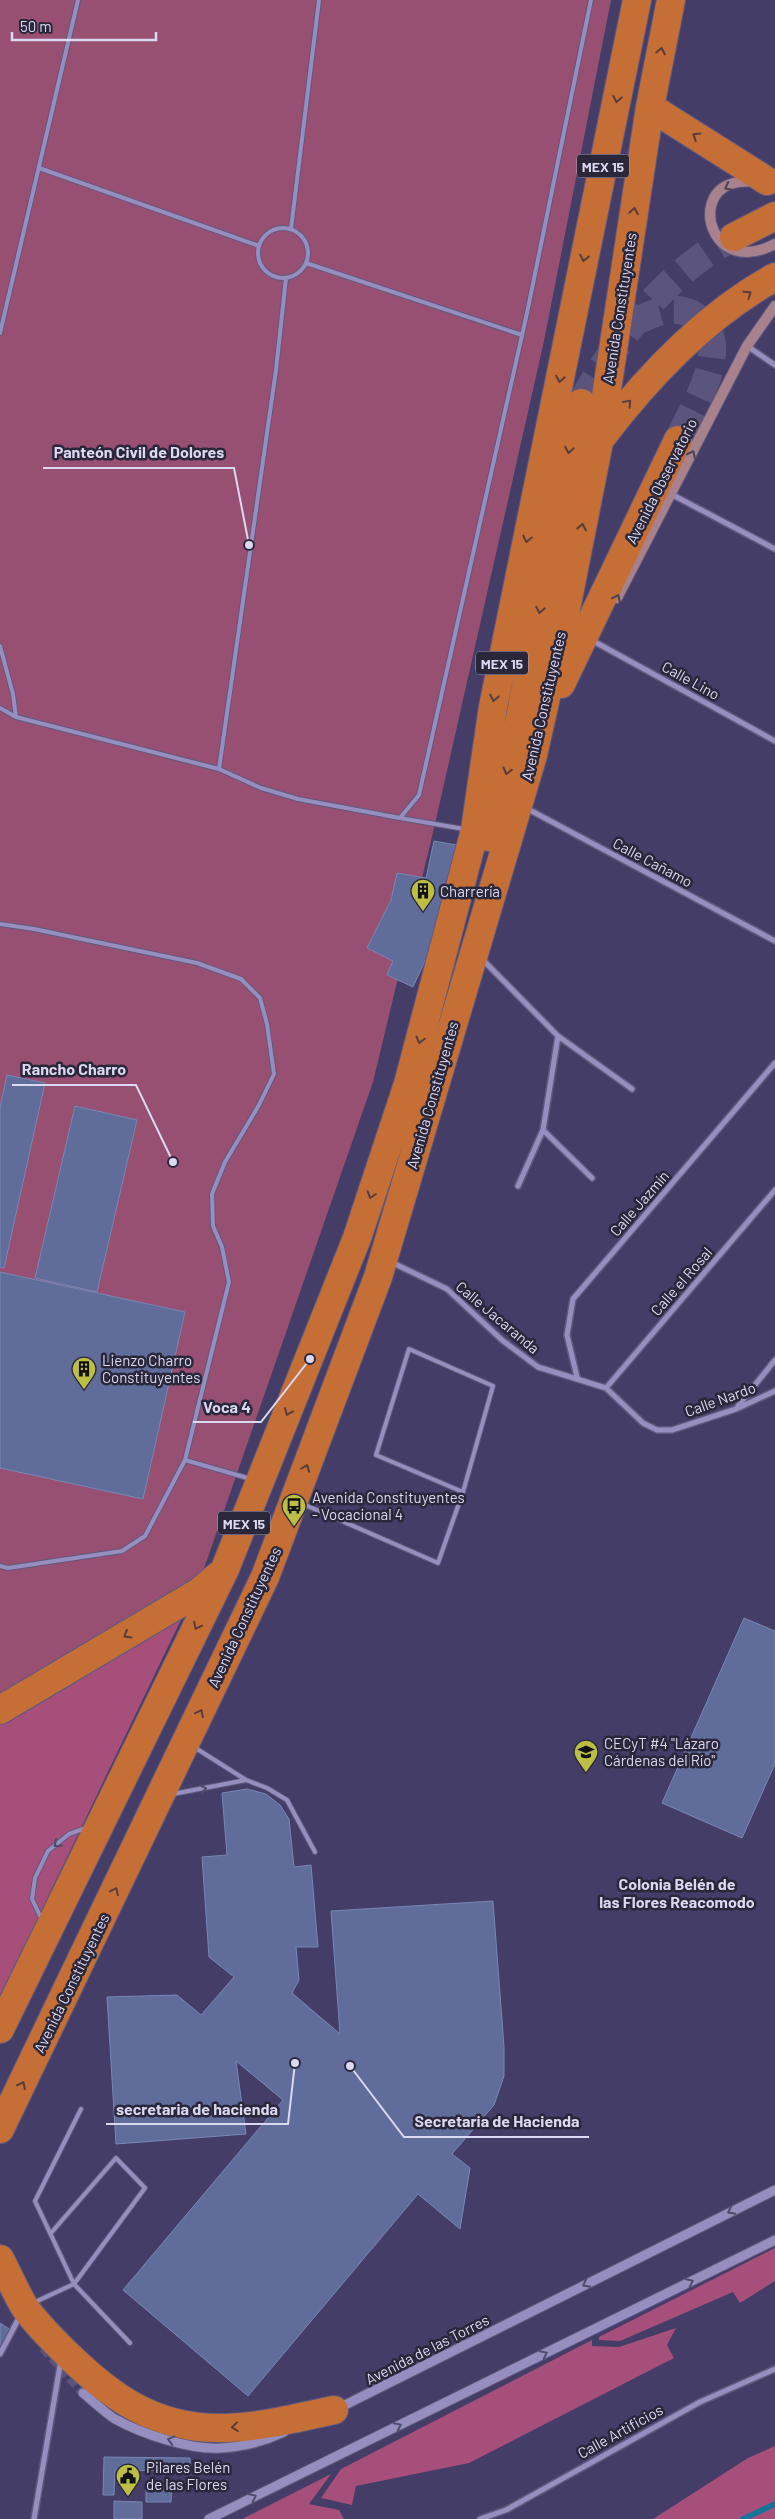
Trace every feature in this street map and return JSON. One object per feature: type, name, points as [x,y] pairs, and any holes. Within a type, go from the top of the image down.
[{"type":"highway","name":"Avenida Constituyentes","points":[[0,2029],[225,1569],[357,1238],[408,1084],[475,830],[492,707],[637,0]]},
{"type":"highway","name":"Avenida Constituyentes","points":[[0,2129],[265,1577],[369,1304],[384,1258],[534,755],[566,609],[598,442],[650,107],[671,0]]},
{"type":"highway","points":[[650,107],[771,180]]},
{"type":"highway","points":[[734,237],[775,216]]},
{"type":"highway","points":[[598,442],[624,408],[680,349],[727,308],[775,277]]},
{"type":"highway","points":[[433,993],[454,945],[491,831],[519,724],[572,430],[581,404]]},
{"type":"highway","points":[[534,755],[568,665],[678,440]]},
{"type":"highway","points":[[0,1710],[199,1592],[225,1569]]},
{"type":"highway","points":[[0,2258],[25,2307],[63,2350],[96,2383],[124,2402],[156,2418],[188,2426],[220,2428],[276,2422],[334,2410]]},
{"type":"main road","points":[[771,180],[729,184],[714,197],[709,215],[718,238],[730,250],[738,252],[760,250],[775,244]]},
{"type":"main road","name":"Avenida Observatorio","points":[[612,607],[747,346],[775,306]]},
{"type":"main road","points":[[568,665],[597,637]]},
{"type":"street","points":[[747,346],[775,365]]},
{"type":"street","points":[[671,494],[775,549]]},
{"type":"street","name":"Calle Lino","points":[[597,637],[775,741]]},
{"type":"street","name":"Calle Cañamo","points":[[520,804],[775,941]]},
{"type":"street","points":[[474,951],[558,1036],[632,1089]]},
{"type":"street","points":[[518,1186],[543,1130],[558,1036]]},
{"type":"street","name":"Calle Jazmín","points":[[577,1377],[567,1335],[573,1299],[775,1063]]},
{"type":"street","points":[[543,1130],[592,1178]]},
{"type":"street","name":"Calle el Rosal","points":[[606,1388],[775,1190]]},
{"type":"street","name":"Calle Jacaranda","points":[[384,1258],[447,1290],[502,1340],[538,1367],[577,1377],[606,1388],[643,1422],[657,1430],[672,1430]]},
{"type":"street","points":[[736,1408],[775,1360]]},
{"type":"street","name":"Calle Nardo","points":[[672,1430],[736,1408],[775,1391]]},
{"type":"street","name":"Avenida de las Torres","points":[[83,2393],[114,2418],[150,2434],[190,2445],[221,2448],[267,2440],[334,2410],[775,2190]]},
{"type":"street","points":[[209,2519],[775,2240]]},
{"type":"street","points":[[0,2354],[25,2307]]},
{"type":"street","points":[[34,2519],[63,2350]]},
{"type":"street","name":"Calle Artificios","points":[[480,2519],[506,2510],[700,2402],[775,2369]]},
{"type":"lane","points":[[0,333],[78,0]]},
{"type":"lane","points":[[291,229],[319,0]]},
{"type":"lane","points":[[400,818],[419,795],[522,334],[591,0]]},
{"type":"lane","points":[[39,168],[259,246]]},
{"type":"lane","points":[[291,229],[306,241],[308,251],[306,263],[295,275],[286,278],[276,277],[267,273],[261,265],[259,246],[264,237],[271,231],[291,229]]},
{"type":"lane","points":[[306,263],[522,334]]},
{"type":"lane","points":[[219,769],[276,370],[286,278]]},
{"type":"lane","points":[[0,646],[13,694],[16,717]]},
{"type":"lane","points":[[0,708],[16,717],[219,769],[261,788],[298,800],[475,830]]},
{"type":"lane","points":[[0,924],[34,928],[197,963],[241,978],[260,998],[267,1024],[274,1074],[260,1105],[224,1162],[212,1194],[213,1226],[222,1247],[229,1282],[185,1460],[145,1536],[122,1552],[8,1568],[0,1566]]},
{"type":"lane","points":[[294,1500],[438,1563],[463,1492],[492,1386],[409,1349],[376,1455],[463,1492]]},
{"type":"lane","points":[[185,1460],[261,1481]]},
{"type":"lane","points":[[187,1740],[199,1751],[246,1780],[267,1788],[287,1800],[316,1852]]},
{"type":"lane","points":[[160,1796],[246,1780]]},
{"type":"lane","points":[[81,2109],[35,2201],[74,2284],[130,2343]]},
{"type":"lane","points":[[25,2307],[74,2284],[145,2188],[116,2158],[51,2233]]},
{"type":"shaded area","points":[[0,0],[611,0],[544,341],[435,824],[373,1082],[200,1580],[0,1695]]},
{"type":"shaded area","points":[[200,1580],[0,1997],[0,1695]]},
{"type":"shaded area","points":[[775,2248],[775,2281],[740,2303],[733,2292],[620,2341],[599,2340],[599,2337]]},
{"type":"shaded area","points":[[676,2328],[667,2345],[674,2358],[469,2463],[356,2486],[352,2505],[321,2498],[341,2469],[592,2340],[592,2346],[619,2347]]},
{"type":"shaded area","points":[[775,2446],[775,2519],[653,2519],[748,2458]]},
{"type":"shaded area","points":[[331,2474],[309,2504],[339,2510],[344,2519],[242,2519]]},
{"type":"building","name":"Charrería","points":[[434,841],[462,846],[436,966],[425,961],[413,987],[387,975],[393,961],[367,948],[391,900],[397,873],[426,878]]},
{"type":"building","points":[[7,1075],[45,1083],[4,1268],[0,1267],[0,1107]]},
{"type":"building","points":[[75,1106],[137,1120],[97,1292],[35,1278]]},
{"type":"building","name":"Lienzo Charro Constituyentes","points":[[0,1272],[185,1312],[143,1499],[0,1468]]},
{"type":"building","points":[[744,1618],[775,1631],[775,1764],[742,1838],[662,1803]]},
{"type":"building","points":[[247,1789],[266,1794],[280,1805],[289,1819],[294,1867],[311,1865],[318,1947],[296,1947],[299,1980],[292,1993],[340,2034],[331,1911],[493,1901],[504,2047],[504,2076],[494,2105],[452,2154],[470,2168],[460,2229],[418,2194],[248,2396],[123,2290],[283,2100],[236,2061],[246,2134],[116,2144],[107,1997],[177,1995],[201,2015],[234,1977],[209,1957],[202,1857],[227,1855],[222,1793]]},
{"type":"building","points":[[0,2323],[9,2329],[0,2351]]},
{"type":"building","points":[[104,2457],[190,2458],[190,2471],[115,2470],[114,2495],[103,2495]]},
{"type":"building","points":[[146,2485],[172,2485],[171,2502],[146,2502]]},
{"type":"building","points":[[114,2501],[142,2502],[142,2519],[114,2519]]},
{"type":"waterway","points":[[743,2519],[775,2504]]},
{"type":"tunnel","points":[[581,403],[611,354],[665,288],[686,269],[734,237]]},
{"type":"tunnel","points":[[634,322],[656,313],[680,310],[695,316],[707,328],[712,342],[712,359],[701,394],[678,440]]},
{"type":"tunnel","points":[[43,2348],[83,2393]]},
{"type":"place","name":"Panteón Civil de Dolores","points":[[249,545]]},
{"type":"place","name":"Charrería","points":[[423,912]]},
{"type":"place","name":"Rancho Charro","points":[[173,1162]]},
{"type":"place","name":"Voca 4","points":[[310,1359]]},
{"type":"place","name":"Lienzo Charro Constituyentes","points":[[84,1390]]},
{"type":"place","name":"Avenida Constituyentes - Vocacional 4","points":[[294,1527]]},
{"type":"place","name":"CECyT #4 \"Lázaro Cárdenas del Río\"","points":[[586,1773]]},
{"type":"place","name":"secretaria de hacienda","points":[[295,2063]]},
{"type":"place","name":"Secretaria de Hacienda","points":[[350,2066]]},
{"type":"place","name":"Pilares Belén de las Flores","points":[[128,2497]]},
{"type":"district","name":"Colonia Belén de las Flores Reacomodo","points":[[677,1892]]}]
